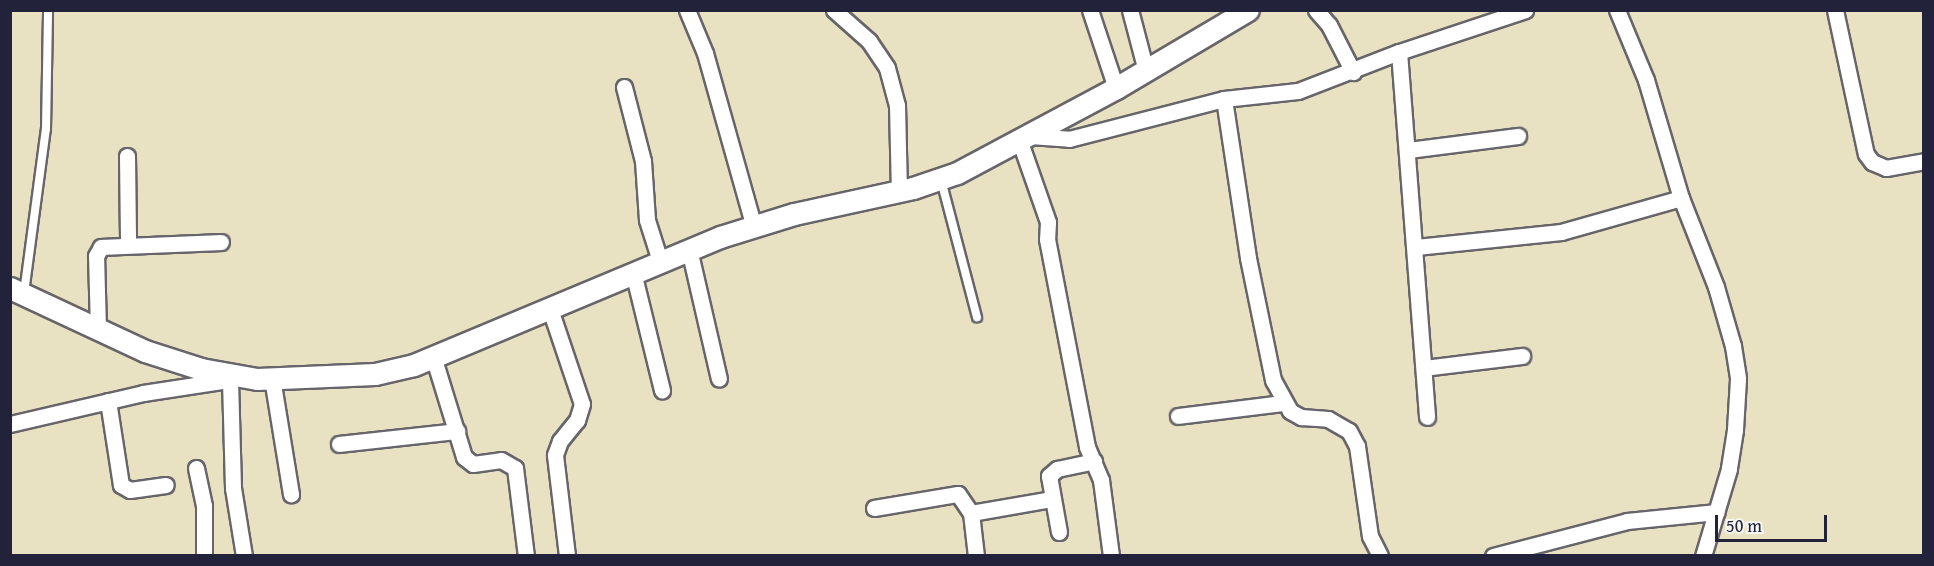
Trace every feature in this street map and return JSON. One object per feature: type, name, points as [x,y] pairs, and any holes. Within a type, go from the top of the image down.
[{"type":"main road","points":[[17,291],[145,351],[201,369],[265,378],[439,372],[549,306],[689,249],[754,227],[899,191],[940,178],[1025,139],[1248,10]]},
{"type":"street","points":[[687,10],[705,53],[754,227]]},
{"type":"street","points":[[834,10],[869,41],[887,68],[897,105],[899,191]]},
{"type":"street","points":[[1090,10],[1116,88]]},
{"type":"street","points":[[1130,10],[1146,71]]},
{"type":"street","points":[[1316,10],[1329,25],[1353,72]]},
{"type":"street","points":[[1111,555],[1101,480],[1088,447],[1047,239],[1045,209],[1025,139],[1069,140],[1224,99],[1298,91],[1353,72],[1399,52],[1525,10]]},
{"type":"street","points":[[1617,10],[1646,80],[1682,198],[1726,318],[1738,379],[1735,430],[1717,512],[1703,555]]},
{"type":"street","points":[[1835,10],[1866,154],[1878,167],[1886,168],[1923,161]]},
{"type":"street","points":[[1399,52],[1416,247],[1427,417]]},
{"type":"street","points":[[624,87],[643,161],[644,205],[660,261]]},
{"type":"street","points":[[1224,99],[1258,312],[1273,380],[1283,403],[1300,417],[1328,419],[1349,431],[1357,446],[1370,537],[1380,555]]},
{"type":"street","points":[[1408,150],[1518,136]]},
{"type":"street","points":[[126,156],[128,244]]},
{"type":"street","points":[[1416,247],[1561,232],[1682,198]]},
{"type":"street","points":[[98,330],[98,250],[110,245],[221,242]]},
{"type":"street","points":[[689,249],[719,380]]},
{"type":"street","points":[[633,272],[662,390]]},
{"type":"street","points":[[549,306],[582,404],[578,420],[560,441],[555,455],[567,555]]},
{"type":"street","points":[[1424,368],[1522,356]]},
{"type":"street","points":[[439,372],[468,462],[501,460],[515,468],[526,555]]},
{"type":"street","points":[[10,424],[108,401],[230,380],[265,378],[291,494]]},
{"type":"street","points":[[230,380],[233,488],[244,555]]},
{"type":"street","points":[[108,401],[121,485],[130,490],[166,485]]},
{"type":"street","points":[[1178,416],[1283,403]]},
{"type":"street","points":[[339,444],[457,431]]},
{"type":"street","points":[[1059,532],[1049,482],[1052,472],[1094,461]]},
{"type":"street","points":[[196,468],[204,506],[204,555]]},
{"type":"street","points":[[874,508],[952,493],[964,497],[971,513],[976,555]]},
{"type":"street","points":[[971,513],[1051,499]]},
{"type":"street","points":[[1493,555],[1627,521],[1717,512]]},
{"type":"lane","points":[[17,291],[46,129],[48,10]]},
{"type":"lane","points":[[940,178],[977,317]]}]
